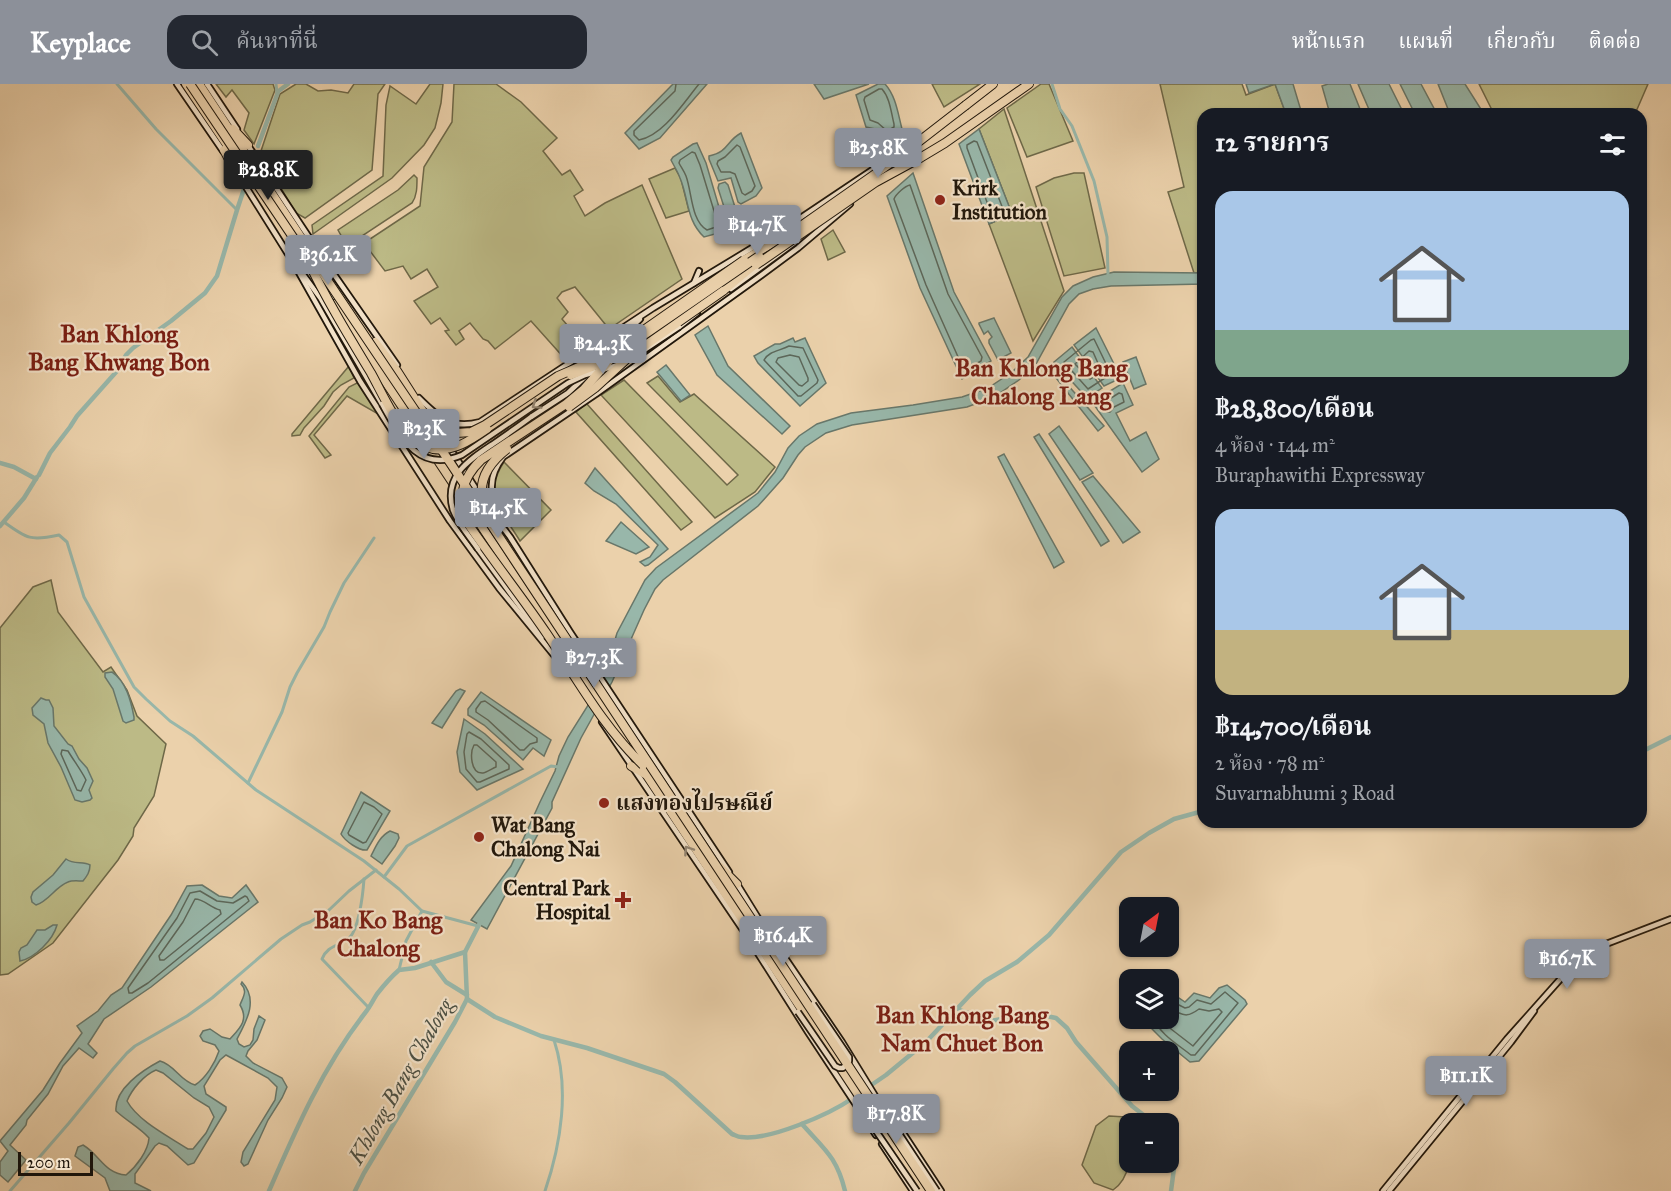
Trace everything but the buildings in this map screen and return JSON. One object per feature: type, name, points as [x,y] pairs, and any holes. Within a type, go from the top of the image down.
[{"type":"highway","points":[[188,84],[232,165]]},
{"type":"highway","points":[[188,84],[307,254],[353,310],[399,379],[412,403],[430,422],[443,430],[457,434],[471,432],[485,425],[558,376],[644,336],[930,133],[993,84]]},
{"type":"highway","points":[[198,84],[447,466],[932,1191]]},
{"type":"highway","points":[[198,84],[248,150],[715,862],[924,1191]]},
{"type":"highway","points":[[307,254],[328,301],[400,424],[415,441],[432,448],[454,448],[466,443],[558,382],[616,356],[685,313],[876,182],[945,143],[1027,84]]},
{"type":"highway","points":[[201,108],[589,688],[603,717],[646,775],[856,1084]]},
{"type":"highway","points":[[645,763],[622,744],[469,525],[462,505],[462,487],[471,471],[481,460],[575,397],[618,351],[645,328],[744,260],[798,228]]},
{"type":"highway","points":[[752,267],[723,291],[630,356],[585,396],[504,451],[491,463],[483,481],[483,500],[489,515],[617,709],[645,763],[924,1191]]},
{"type":"highway","points":[[631,766],[646,775]]},
{"type":"highway","points":[[715,862],[737,884]]},
{"type":"highway","points":[[720,886],[736,921]]},
{"type":"highway","points":[[869,1104],[932,1191]]},
{"type":"main road","points":[[177,84],[232,165],[246,177],[248,189],[298,270],[360,381],[452,523],[499,588],[552,651]]},
{"type":"main road","points":[[207,84],[248,150]]},
{"type":"main road","points":[[848,205],[772,267],[596,394],[503,457],[491,462],[482,457],[469,435],[480,422],[653,308],[790,225],[998,84]]},
{"type":"main road","points":[[298,270],[321,299],[402,439],[415,452],[432,459],[452,459],[462,455],[568,383],[629,360],[679,327],[848,205],[1027,84]]},
{"type":"main road","points":[[257,164],[419,399],[492,513],[737,884],[849,1057],[849,1061],[843,1068],[835,1066],[631,766],[603,717],[584,696],[478,549],[453,509],[451,493],[455,477],[460,469],[470,460],[575,387],[627,331],[653,308]]},
{"type":"main road","points":[[694,283],[699,271]]},
{"type":"main road","points":[[419,399],[449,422],[465,425],[480,422]]},
{"type":"main road","points":[[503,457],[494,471],[491,490],[495,507],[510,537]]},
{"type":"main road","points":[[758,918],[842,1041],[856,1084]]},
{"type":"main road","points":[[1389,1191],[1529,1014],[1581,955],[1671,919]]},
{"type":"main road","points":[[747,936],[801,1022],[856,1084],[915,1191]]},
{"type":"main road","points":[[1383,1191],[1509,1041]]},
{"type":"main road","points":[[869,1104],[896,1123],[939,1191]]},
{"type":"main road","points":[[915,1191],[876,1131],[875,1127],[880,1119],[885,1117],[892,1123],[939,1191]]},
{"type":"shaded area","points":[[216,84],[273,84],[275,90],[254,144],[244,130],[249,113],[232,90],[226,97]]},
{"type":"shaded area","points":[[296,84],[306,84],[318,91],[331,90],[348,93],[354,84],[385,84],[378,94],[372,170],[305,218],[296,213],[260,154],[280,94]]},
{"type":"shaded area","points":[[430,84],[443,84],[435,128],[424,145],[392,178],[313,234],[312,225],[383,176],[386,105],[390,86],[416,104]]},
{"type":"shaded area","points":[[454,84],[496,84],[521,102],[557,138],[543,151],[562,175],[570,170],[583,190],[574,196],[585,216],[605,203],[642,185],[682,279],[609,329],[575,287],[562,292],[557,298],[568,312],[562,319],[585,346],[565,359],[531,321],[495,349],[470,323],[459,331],[464,339],[456,345],[445,331],[449,330],[440,318],[431,324],[414,301],[438,287],[427,269],[411,279],[403,266],[385,271],[364,243],[420,206],[424,167],[452,122]]},
{"type":"shaded area","points":[[932,84],[980,84],[944,107]]},
{"type":"shaded area","points":[[1041,84],[1049,84],[1073,141],[1027,157],[1007,108]]},
{"type":"shaded area","points":[[1160,84],[1242,84],[1246,95],[1275,84],[1284,108],[1197,108],[1197,273],[1194,273],[1168,192],[1184,187]]},
{"type":"shaded area","points":[[1479,84],[1648,84],[1638,108],[1491,108]]},
{"type":"shaded area","points":[[1004,109],[1064,291],[1033,341],[989,224],[1012,214],[979,129]]},
{"type":"shaded area","points":[[675,168],[681,179],[689,211],[666,218],[649,179]]},
{"type":"shaded area","points":[[1084,173],[1105,268],[1064,276],[1036,187],[1054,178]]},
{"type":"shaded area","points":[[414,175],[417,178],[417,188],[412,203],[347,246],[338,230],[398,190]]},
{"type":"shaded area","points":[[833,230],[845,252],[828,260],[821,239]]},
{"type":"shaded area","points":[[349,366],[354,378],[333,392],[300,435],[292,436],[292,434]]},
{"type":"shaded area","points":[[658,376],[680,402],[694,394],[775,467],[755,492],[715,518],[601,395],[624,380],[727,485],[738,475],[647,383]]},
{"type":"shaded area","points":[[359,382],[378,414],[347,396],[314,435],[331,455],[325,458],[309,436],[349,387]]},
{"type":"shaded area","points":[[586,404],[692,522],[681,530],[576,412]]},
{"type":"shaded area","points":[[504,462],[551,510],[520,541],[497,503],[495,494],[498,473]]},
{"type":"shaded area","points":[[51,580],[58,612],[103,672],[111,667],[127,690],[137,716],[166,744],[154,796],[118,860],[53,943],[8,974],[0,975],[0,628],[33,587]]},
{"type":"shaded area","points":[[1109,1116],[1119,1117],[1119,1173],[1126,1173],[1113,1190],[1094,1183],[1082,1165],[1096,1126]]},
{"type":"water","points":[[673,84],[707,84],[660,138],[639,149],[625,133]]},
{"type":"water","points":[[814,84],[869,84],[824,99]]},
{"type":"water","points":[[878,84],[885,84],[892,94],[902,129],[886,140],[879,141],[879,133],[875,129],[866,127],[856,95]]},
{"type":"water","points":[[1246,84],[1275,84],[1249,93]]},
{"type":"water","points":[[1275,84],[1293,84],[1300,108],[1284,108]]},
{"type":"water","points":[[1350,84],[1360,108],[1328,108],[1322,86]]},
{"type":"water","points":[[1358,84],[1389,84],[1401,108],[1368,108]]},
{"type":"water","points":[[1400,84],[1421,84],[1434,108],[1412,108]]},
{"type":"water","points":[[1438,84],[1465,84],[1480,108],[1448,108]]},
{"type":"water","points":[[979,129],[1012,214],[989,224],[959,144]]},
{"type":"water","points":[[741,133],[762,188],[756,196],[741,204],[738,202],[731,178],[718,181],[709,156],[720,152]]},
{"type":"water","points":[[697,143],[706,163],[726,231],[704,237],[694,224],[683,186],[671,160]]},
{"type":"water","points":[[913,173],[954,292],[991,361],[962,379],[920,288],[887,196]]},
{"type":"water","points":[[725,182],[741,226],[732,230],[718,188],[719,184]]},
{"type":"water","points":[[1114,272],[1197,273],[1197,284],[1111,286],[1079,294],[1069,304],[1036,364],[1019,380],[994,397],[967,407],[852,425],[826,433],[805,447],[783,478],[758,506],[663,580],[655,589],[612,682],[581,738],[552,802],[552,808],[487,929],[471,920],[511,866],[555,771],[568,737],[587,707],[607,667],[617,633],[645,580],[656,568],[758,493],[775,472],[788,448],[799,436],[817,424],[851,413],[962,397],[988,388],[1012,372],[1028,357],[1062,297],[1073,286],[1093,277]]},
{"type":"water","points":[[994,318],[1011,353],[998,360],[989,343],[992,337],[988,331],[984,334],[979,324]]},
{"type":"water","points":[[708,326],[728,366],[790,426],[782,434],[717,375],[695,335]]},
{"type":"water","points":[[1096,328],[1121,378],[1104,386],[1074,345]]},
{"type":"water","points":[[793,338],[795,342],[805,338],[826,383],[800,406],[754,356],[775,344]]},
{"type":"water","points":[[1072,347],[1102,388],[1087,398],[1054,362]]},
{"type":"water","points":[[1136,357],[1146,384],[1134,389],[1123,362]]},
{"type":"water","points":[[666,365],[690,395],[681,401],[657,372]]},
{"type":"water","points":[[1050,365],[1104,426],[1098,431],[1049,369]]},
{"type":"water","points":[[1123,383],[1133,405],[1116,413],[1130,441],[1146,432],[1159,459],[1142,472],[1092,402]]},
{"type":"water","points":[[1059,426],[1093,473],[1080,480],[1049,434]]},
{"type":"water","points":[[1039,434],[1109,541],[1101,546],[1034,437]]},
{"type":"water","points":[[1004,454],[1064,562],[1054,568],[998,457]]},
{"type":"water","points":[[595,468],[668,549],[648,565],[645,566],[640,562],[650,557],[658,545],[616,504],[585,483]]},
{"type":"water","points":[[1093,476],[1140,532],[1123,543],[1082,482]]},
{"type":"water","points":[[621,522],[649,547],[636,554],[606,541]]},
{"type":"water","points":[[112,672],[124,686],[131,704],[134,720],[126,723],[123,721],[113,689],[105,677],[105,673]]},
{"type":"water","points":[[460,689],[465,691],[442,728],[432,723],[456,691]]},
{"type":"water","points":[[481,692],[551,740],[544,756],[533,748],[523,760],[484,725],[468,715],[468,709]]},
{"type":"water","points":[[41,698],[49,700],[53,708],[54,726],[87,768],[93,781],[89,790],[92,798],[90,800],[82,802],[75,800],[48,743],[44,724],[33,715],[32,708]]},
{"type":"water","points":[[464,719],[485,734],[523,769],[477,790],[460,772],[457,752]]},
{"type":"water","points":[[361,792],[390,811],[367,850],[352,845],[341,834]]},
{"type":"water","points":[[390,831],[398,834],[399,838],[382,864],[371,856],[381,838]]},
{"type":"water","points":[[66,859],[90,865],[87,876],[83,881],[63,884],[36,905],[32,902],[33,892],[53,875]]},
{"type":"water","points":[[202,885],[219,896],[232,898],[246,885],[258,902],[151,987],[104,1019],[88,1044],[97,1053],[93,1058],[79,1048],[63,1066],[48,1094],[10,1145],[26,1160],[8,1182],[0,1175],[0,1162],[8,1151],[0,1141],[43,1090],[82,1033],[77,1026],[98,1011],[111,995],[122,988],[171,915],[187,886]]},
{"type":"water","points":[[57,925],[55,931],[43,948],[20,961],[21,948],[27,945],[37,930],[45,930]]},
{"type":"water","points":[[242,982],[247,989],[250,1003],[247,1018],[237,1039],[239,1044],[244,1047],[250,1045],[259,1016],[265,1020],[257,1040],[246,1056],[253,1063],[282,1078],[287,1087],[268,1120],[248,1164],[244,1166],[241,1162],[243,1152],[275,1100],[277,1087],[268,1078],[226,1055],[220,1060],[204,1086],[206,1094],[226,1107],[226,1110],[194,1163],[188,1165],[167,1146],[159,1143],[135,1174],[135,1183],[151,1191],[110,1191],[105,1178],[75,1156],[78,1147],[83,1145],[107,1167],[119,1174],[126,1175],[138,1163],[149,1138],[116,1111],[120,1095],[138,1075],[160,1061],[170,1066],[190,1083],[195,1085],[199,1082],[210,1070],[219,1051],[215,1045],[203,1041],[200,1036],[203,1031],[210,1029],[230,1039],[237,1031],[244,1015],[240,1005],[245,992]],"holes":[[[156,1070],[209,1107],[214,1117],[206,1133],[193,1149],[188,1149],[154,1128],[138,1115],[127,1101],[135,1087],[147,1075]]]},
{"type":"water","points":[[1227,985],[1247,1004],[1199,1061],[1190,1062],[1179,1053],[1179,1041],[1164,1041],[1152,1029],[1179,1029],[1179,998],[1185,1002],[1194,993],[1210,998],[1219,988]]},
{"type":"waterway","points":[[117,84],[156,129],[237,210]]},
{"type":"waterway","points":[[276,84],[277,93]]},
{"type":"waterway","points":[[280,90],[288,84]]},
{"type":"waterway","points":[[1052,84],[1060,109],[1072,126],[1094,181],[1107,237],[1108,275]]},
{"type":"waterway","points":[[258,146],[278,92]]},
{"type":"waterway","points":[[39,475],[50,453],[77,416],[117,371],[126,355],[205,293],[217,276],[248,177]]},
{"type":"waterway","points":[[0,463],[14,467],[36,479]]},
{"type":"waterway","points":[[0,526],[24,498],[37,477]]},
{"type":"waterway","points":[[4,522],[30,537],[42,538],[59,535],[67,542],[84,597],[134,687],[170,721],[193,736],[256,790],[364,861],[422,911],[478,926]]},
{"type":"waterway","points":[[248,783],[282,712],[297,673],[324,627],[344,583],[374,538]]},
{"type":"waterway","points":[[1647,749],[1671,737]]},
{"type":"waterway","points":[[384,877],[407,846],[551,766],[559,767]]},
{"type":"waterway","points":[[867,1088],[926,1042],[985,981],[1017,962],[1049,935],[1121,852],[1174,819],[1197,813]]},
{"type":"waterway","points":[[10,1191],[127,1053],[212,998],[281,939],[329,910],[376,870]]},
{"type":"waterway","points":[[364,879],[360,911],[352,935],[330,949],[322,959],[369,1008]]},
{"type":"waterway","points":[[399,970],[406,941],[422,911]]},
{"type":"waterway","name":"Khlong Bang Chalong","points":[[355,1191],[467,999],[465,952],[482,919]]},
{"type":"waterway","points":[[269,1191],[323,1077],[382,987],[399,970],[415,968],[465,952]]},
{"type":"waterway","points":[[431,962],[446,982],[467,995]]},
{"type":"waterway","points":[[467,999],[495,1017],[541,1036],[587,1048],[664,1074],[732,1134],[739,1137],[753,1137],[783,1131],[830,1111],[853,1098]]},
{"type":"waterway","points":[[957,1009],[991,1021],[1037,1014],[1056,1018],[1132,1106],[1141,1113]]},
{"type":"waterway","points":[[545,1191],[551,1173],[562,1116],[562,1077],[554,1040]]},
{"type":"waterway","points":[[802,1124],[834,1161],[845,1191]]},
{"type":"waterway","points":[[1171,1191],[1173,1173]]},
{"type":"place","name":"Krirk Institution","points":[[940,200]]},
{"type":"place","name":"แสงทองไปรษณีย์","points":[[604,803]]},
{"type":"place","name":"Wat Bang Chalong Nai","points":[[479,837]]},
{"type":"place","name":"Central Park Hospital","points":[[623,900]]},
{"type":"district","name":"Ban Khlong Bang Khwang Bon","points":[[119,348]]},
{"type":"district","name":"Ban Khlong Bang Chalong Lang","points":[[1041,382]]},
{"type":"district","name":"Ban Ko Bang Chalong","points":[[378,934]]},
{"type":"district","name":"Ban Khlong Bang Nam Chuet Bon","points":[[962,1029]]}]
